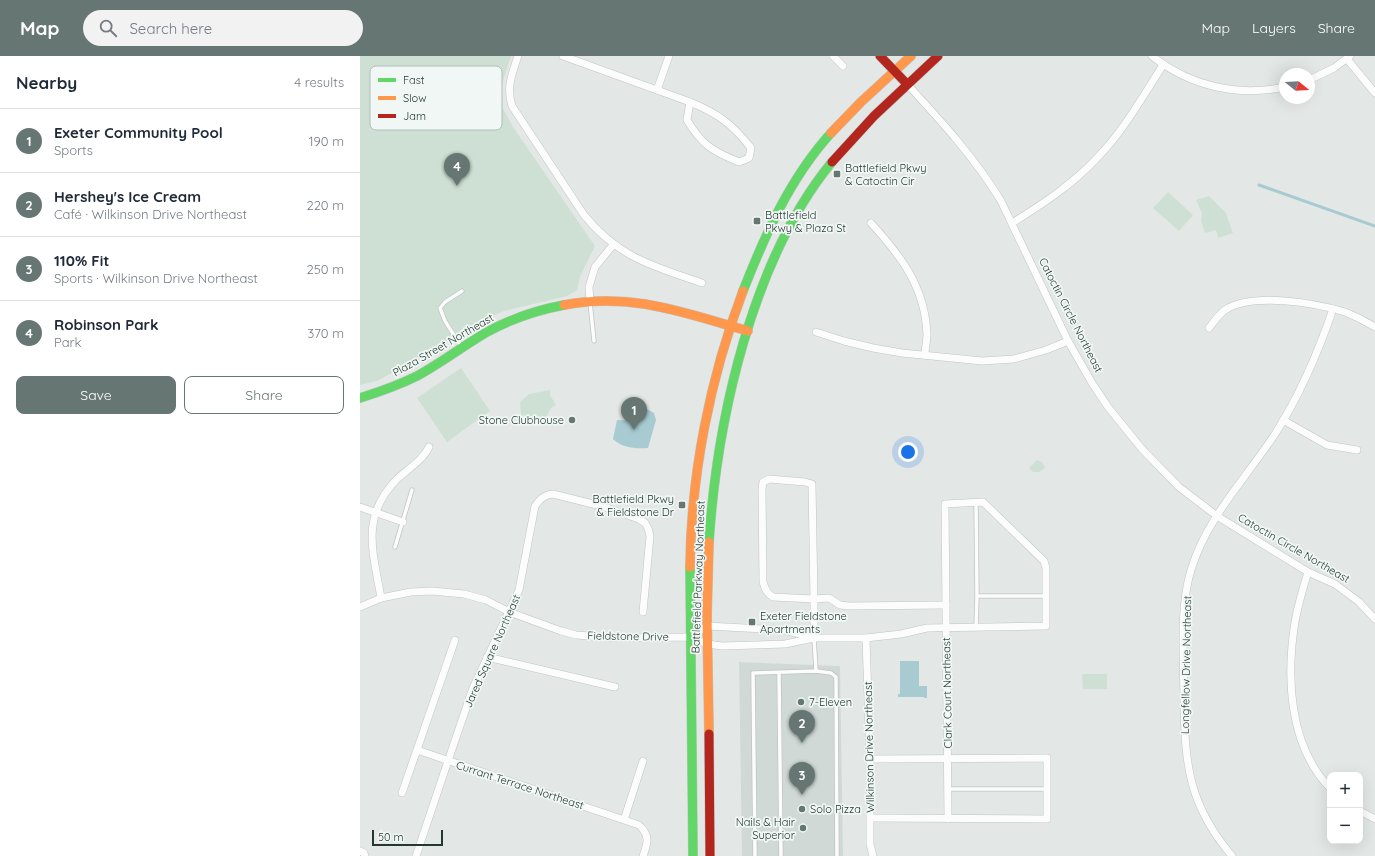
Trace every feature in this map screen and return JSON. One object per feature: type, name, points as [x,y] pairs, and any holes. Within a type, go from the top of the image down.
[{"type":"main road","name":"Catoctin Circle Northeast","points":[[880,56],[907,84]]},
{"type":"main road","name":"Battlefield Parkway Northeast","points":[[693,856],[689,581],[694,492],[700,451],[711,396],[730,326],[752,265],[769,226],[790,189],[830,134],[865,98],[911,56]]},
{"type":"main road","name":"Battlefield Parkway Northeast","points":[[710,856],[707,626],[710,520],[717,461],[726,412],[743,343],[771,266],[802,203],[817,181],[854,136],[938,56]]},
{"type":"main road","name":"Plaza Street Northeast","points":[[360,398],[387,390],[419,374],[491,330],[524,315],[564,305],[590,301],[640,303],[660,306],[748,331]]},
{"type":"street","points":[[518,56],[509,83],[510,99],[516,113],[584,216],[594,228],[613,245],[633,257],[702,283]]},
{"type":"street","points":[[563,56],[690,102],[714,113],[738,132],[752,148],[749,158],[739,162],[716,153],[700,140],[687,120],[690,102]]},
{"type":"street","points":[[657,90],[669,56]]},
{"type":"street","points":[[833,56],[843,66]]},
{"type":"street","points":[[1152,56],[1163,65],[1194,81],[1224,89],[1259,91],[1279,88]]},
{"type":"street","points":[[1315,77],[1334,68],[1349,57],[1375,93]]},
{"type":"street","points":[[1012,223],[1042,205],[1070,184],[1100,156],[1136,107],[1163,65]]},
{"type":"street","name":"Catoctin Circle Northeast","points":[[907,84],[979,167],[1001,201],[1068,341],[1092,383],[1123,427],[1151,459],[1179,487],[1217,516],[1308,572],[1335,584],[1359,602],[1375,618]]},
{"type":"street","points":[[871,224],[901,258],[909,270],[918,291],[924,313],[927,334],[925,355]]},
{"type":"street","points":[[590,301],[589,287],[595,267],[613,245]]},
{"type":"street","points":[[1209,328],[1224,310],[1241,303],[1271,300],[1302,302],[1333,309],[1360,318],[1375,327]]},
{"type":"street","name":"Longfellow Drive Northeast","points":[[1232,856],[1210,827],[1194,792],[1189,774],[1184,735],[1185,598],[1191,568],[1204,538],[1217,516],[1283,420],[1311,367],[1333,309]]},
{"type":"street","points":[[816,332],[844,342],[873,348],[982,361],[1014,359],[1046,350],[1068,341]]},
{"type":"street","points":[[1283,420],[1327,445],[1357,450]]},
{"type":"street","points":[[381,598],[371,544],[370,529],[374,511],[382,496],[392,484],[426,454],[429,447]]},
{"type":"street","points":[[814,638],[814,600],[812,484],[769,479],[764,482],[762,489],[763,582],[765,590],[770,595],[774,597],[814,600],[829,598],[840,605],[849,606],[946,605]]},
{"type":"street","name":"Jared Square Northeast","points":[[416,856],[474,688],[519,590],[535,506],[539,500],[546,495],[552,494],[602,506],[639,519],[645,523],[650,536],[643,612]]},
{"type":"street","points":[[690,637],[707,644],[722,646],[785,644],[814,638],[866,638],[901,634],[927,628],[1046,626],[1047,596],[1044,561],[983,502],[976,502]]},
{"type":"street","name":"Clark Court Northeast","points":[[948,819],[945,504],[976,502]]},
{"type":"street","points":[[360,507],[404,522]]},
{"type":"street","points":[[1308,572],[1299,602],[1292,643],[1292,686],[1298,730],[1305,748],[1327,784]]},
{"type":"street","name":"Fieldstone Drive","points":[[360,607],[381,598],[411,592],[432,591],[456,593],[486,600],[509,612],[576,635],[617,638],[690,637]]},
{"type":"street","points":[[690,637],[707,626],[784,630],[814,638]]},
{"type":"street","name":"Wilkinson Drive Northeast","points":[[866,638],[870,760],[870,844],[872,856]]},
{"type":"street","points":[[402,793],[455,640]]},
{"type":"street","points":[[487,657],[615,687]]},
{"type":"street","name":"Currant Terrace Northeast","points":[[417,750],[639,825],[645,830],[647,836],[647,846],[643,856]]},
{"type":"street","name":"Clark Court Northeast","points":[[870,760],[1047,758],[1047,819],[871,818]]},
{"type":"street","points":[[624,820],[643,761]]},
{"type":"street","points":[[1363,812],[1375,818]]},
{"type":"street","points":[[360,851],[364,853],[365,856]]},
{"type":"lane","points":[[461,347],[445,321],[440,308],[445,302],[462,290]]},
{"type":"lane","points":[[590,301],[594,341]]},
{"type":"lane","points":[[395,547],[404,522],[412,490]]},
{"type":"lane","points":[[976,502],[976,627]]},
{"type":"lane","points":[[977,596],[1047,596]]},
{"type":"lane","points":[[814,638],[816,672]]},
{"type":"lane","points":[[755,856],[753,673],[816,672],[831,673],[836,677],[837,856]]},
{"type":"lane","points":[[779,673],[781,856]]},
{"type":"lane","points":[[948,789],[1047,789]]},
{"type":"shaded area","points":[[739,662],[840,666],[843,856],[742,856]]},
{"type":"green space","points":[[360,56],[511,56],[502,84],[502,66],[370,66],[370,130],[502,130],[502,98],[503,109],[513,127],[595,246],[580,277],[577,290],[567,296],[504,311],[463,329],[428,354],[377,381],[360,385]]},
{"type":"green space","points":[[1168,192],[1193,215],[1179,231],[1153,208]]},
{"type":"green space","points":[[1209,196],[1226,213],[1233,233],[1218,238],[1216,230],[1205,233],[1201,221],[1202,213],[1196,200]]},
{"type":"green space","points":[[461,368],[490,411],[447,442],[417,398]]},
{"type":"green space","points":[[550,390],[550,395],[556,405],[551,408],[546,417],[521,415],[520,402],[529,394]]},
{"type":"green space","points":[[1037,460],[1042,462],[1045,468],[1039,472],[1033,472],[1029,468]]},
{"type":"green space","points":[[1082,674],[1107,674],[1107,689],[1083,689]]},
{"type":"water","points":[[647,409],[654,413],[656,420],[648,448],[629,447],[613,439],[617,420],[636,421],[639,413],[642,410]]},
{"type":"water","points":[[900,661],[919,661],[919,686],[927,686],[927,698],[898,697],[898,694],[900,694]]},
{"type":"waterway","points":[[1259,185],[1375,226]]},
{"type":"traffic: fast","points":[[743,291],[760,249],[791,188],[816,150],[831,133]]},
{"type":"traffic: fast","points":[[709,542],[713,494],[720,444],[730,393],[760,292],[780,245],[804,201],[832,162]]},
{"type":"traffic: fast","points":[[360,398],[417,376],[487,332],[505,323],[534,312],[564,305]]},
{"type":"traffic: fast","points":[[690,567],[693,856]]},
{"type":"traffic: slow","points":[[831,133],[861,102],[911,56]]},
{"type":"traffic: slow","points":[[690,567],[694,497],[704,427],[721,358],[743,291]]},
{"type":"traffic: slow","points":[[564,305],[613,301],[658,306],[748,331]]},
{"type":"traffic: slow","points":[[709,542],[707,614],[709,734]]},
{"type":"traffic: jam","points":[[880,56],[907,84]]},
{"type":"traffic: jam","points":[[832,162],[874,116],[938,56]]},
{"type":"traffic: jam","points":[[709,734],[710,856]]},
{"type":"place","name":"Battlefield Pkwy & Catoctin Cir","points":[[837,174]]},
{"type":"place","name":"Robinson Park","points":[[457,186]]},
{"type":"place","name":"Battlefield Pkwy & Plaza St","points":[[757,221]]},
{"type":"place","name":"Stone Clubhouse","points":[[572,420]]},
{"type":"place","name":"Exeter Community Pool","points":[[634,430]]},
{"type":"place","name":"Battlefield Pkwy & Fieldstone Dr","points":[[682,505]]},
{"type":"place","name":"Exeter Fieldstone Apartments","points":[[752,622]]},
{"type":"place","name":"7-Eleven","points":[[801,702]]},
{"type":"place","name":"Hershey's Ice Cream","points":[[802,743]]},
{"type":"place","name":"110% Fit","points":[[802,795]]},
{"type":"place","name":"Solo Pizza","points":[[802,809]]},
{"type":"place","name":"Nails & Hair Superior","points":[[803,828]]}]
